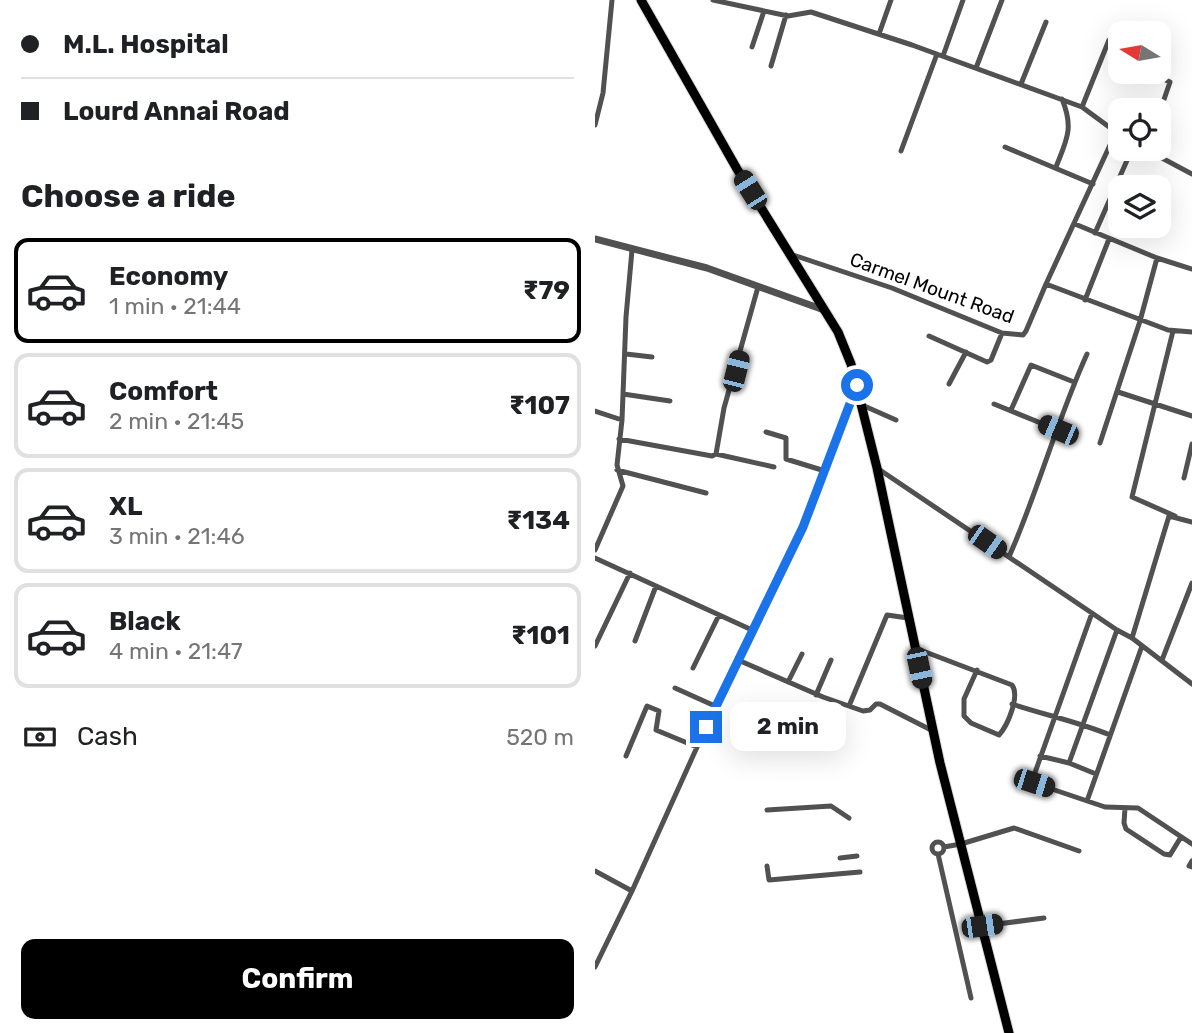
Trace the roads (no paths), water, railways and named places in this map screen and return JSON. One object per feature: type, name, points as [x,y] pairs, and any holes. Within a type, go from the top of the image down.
[{"type":"main road","points":[[642,0],[737,169],[838,332],[857,385],[933,731],[1009,1033]]},
{"type":"street","points":[[595,125],[603,93],[612,0]]},
{"type":"street","points":[[713,0],[786,15],[811,12],[1062,99],[1082,107],[1108,126]]},
{"type":"street","points":[[879,34],[891,0]]},
{"type":"street","points":[[901,151],[963,0]]},
{"type":"street","points":[[976,68],[1002,0]]},
{"type":"street","points":[[752,47],[764,10]]},
{"type":"street","points":[[771,66],[786,15]]},
{"type":"street","points":[[1021,84],[1046,22]]},
{"type":"street","points":[[1082,107],[1108,42]]},
{"type":"street","points":[[595,92],[603,93]]},
{"type":"street","points":[[1056,167],[1070,124],[1062,99]]},
{"type":"street","points":[[1005,147],[1093,184]]},
{"type":"street","points":[[1108,153],[1046,284],[1140,321],[1173,331],[1192,332]]},
{"type":"street","points":[[1095,233],[1127,161]]},
{"type":"street","points":[[1168,161],[1192,174]]},
{"type":"street","points":[[1075,224],[1157,258],[1192,269]]},
{"type":"street","points":[[595,239],[707,268],[824,310]]},
{"type":"street","points":[[1085,300],[1109,239]]},
{"type":"street","points":[[595,550],[622,491],[622,480],[617,470],[632,250]]},
{"type":"street","name":"Carmel Mount Road","points":[[790,254],[893,288],[1002,333],[1019,336],[1024,334],[1046,284]]},
{"type":"street","points":[[1100,443],[1118,393],[1157,258]]},
{"type":"street","points":[[716,454],[724,408],[758,287]]},
{"type":"street","points":[[1173,331],[1132,497],[1192,522]]},
{"type":"street","points":[[929,335],[985,362],[990,361],[1002,333]]},
{"type":"street","points":[[949,384],[966,352]]},
{"type":"street","points":[[626,354],[652,357]]},
{"type":"street","points":[[1009,557],[1087,354]]},
{"type":"street","points":[[1011,410],[1031,365],[1074,382]]},
{"type":"street","points":[[595,967],[715,706],[803,527],[857,385]]},
{"type":"street","points":[[1118,393],[1192,416]]},
{"type":"street","points":[[623,394],[670,401]]},
{"type":"street","points":[[994,404],[1058,430]]},
{"type":"street","points":[[862,405],[896,420]]},
{"type":"street","points":[[595,411],[622,420]]},
{"type":"street","points":[[766,432],[786,438],[786,459],[825,471]]},
{"type":"street","points":[[619,439],[712,456],[716,454],[774,467]]},
{"type":"street","points":[[1184,478],[1192,444]]},
{"type":"street","points":[[877,468],[1132,638],[1192,684]]},
{"type":"street","points":[[617,470],[706,493]]},
{"type":"street","points":[[1132,638],[1168,518],[1175,516]]},
{"type":"street","points":[[596,560],[753,630]]},
{"type":"street","points":[[595,646],[598,634],[630,573]]},
{"type":"street","points":[[1163,660],[1192,583]]},
{"type":"street","points":[[635,642],[656,586]]},
{"type":"street","points":[[1184,601],[1192,602]]},
{"type":"street","points":[[1092,613],[1032,778],[1034,783],[1105,807],[1138,808],[1192,844]]},
{"type":"street","points":[[849,706],[886,616],[890,614],[908,618]]},
{"type":"street","points":[[693,668],[719,615]]},
{"type":"street","points":[[1069,762],[1117,630]]},
{"type":"street","points":[[1087,801],[1142,646]]},
{"type":"street","points":[[915,648],[977,670],[1015,688],[1004,729],[999,734],[965,719],[962,706],[977,670]]},
{"type":"street","points":[[788,682],[802,654]]},
{"type":"street","points":[[737,660],[816,695],[867,712],[880,704],[933,731]]},
{"type":"street","points":[[816,695],[831,660]]},
{"type":"street","points":[[675,688],[715,706]]},
{"type":"street","points":[[1012,704],[1054,718],[1083,723],[1110,735]]},
{"type":"street","points":[[626,756],[647,706],[659,711],[656,730],[697,747]]},
{"type":"street","points":[[1041,756],[1069,762],[1096,774]]},
{"type":"street","points":[[767,810],[831,806],[849,818]]},
{"type":"street","points":[[1125,808],[1123,824],[1126,829],[1164,854],[1170,855],[1181,837]]},
{"type":"street","points":[[944,847],[1014,828],[1079,851]]},
{"type":"street","points":[[938,854],[931,851],[933,845],[937,841],[944,847]]},
{"type":"street","points":[[938,854],[944,847]]},
{"type":"street","points":[[938,854],[971,998]]},
{"type":"street","points":[[840,858],[857,856]]},
{"type":"street","points":[[1192,861],[1189,866],[1192,867]]},
{"type":"street","points":[[767,866],[769,880],[860,872]]},
{"type":"street","points":[[595,871],[632,891]]},
{"type":"street","points":[[982,926],[1044,918]]}]
